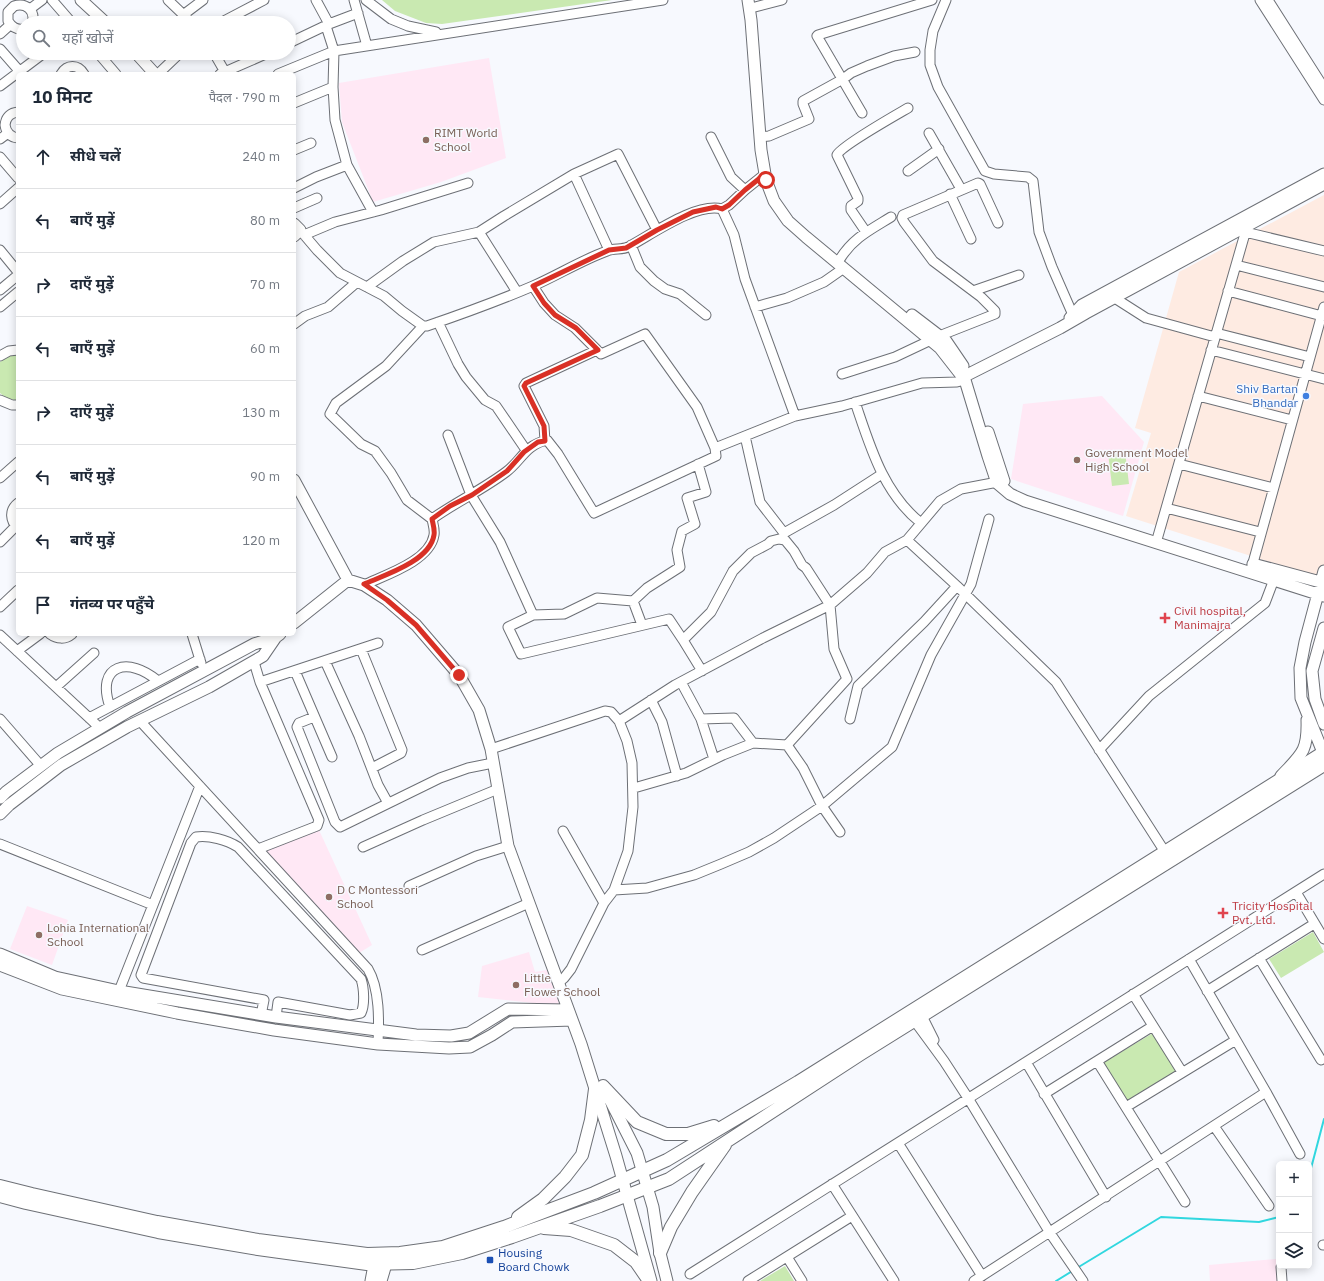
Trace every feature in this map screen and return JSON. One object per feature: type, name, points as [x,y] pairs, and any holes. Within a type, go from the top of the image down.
[{"type":"main road","points":[[0,1196],[158,1232],[258,1249],[380,1264],[413,1262],[462,1253],[539,1228],[669,1179],[806,1089],[916,1014],[1165,852],[1272,785],[1324,756]]},
{"type":"main road","points":[[0,1186],[157,1222],[258,1240],[367,1254],[400,1253],[443,1247],[504,1228],[594,1193],[666,1160],[916,1014],[1324,756]]},
{"type":"main road","points":[[504,1228],[543,1199],[565,1177],[582,1155],[599,1087],[637,1122],[666,1134],[688,1134],[732,1122]]},
{"type":"main road","points":[[660,1253],[671,1227],[692,1192],[730,1139]]},
{"type":"main road","points":[[539,1228],[571,1230],[614,1245],[636,1262],[650,1281]]},
{"type":"street","points":[[30,9],[42,0]]},
{"type":"street","points":[[52,0],[66,16]]},
{"type":"street","points":[[81,0],[98,16]]},
{"type":"street","points":[[168,0],[183,15],[203,0]]},
{"type":"street","points":[[233,16],[264,0]]},
{"type":"street","points":[[316,0],[327,25],[334,51],[333,87],[335,120],[347,165],[373,212]]},
{"type":"street","points":[[354,0],[367,46]]},
{"type":"street","points":[[366,0],[391,19],[424,30],[445,34]]},
{"type":"street","points":[[283,72],[334,51],[663,0]]},
{"type":"street","points":[[782,0],[752,2],[757,22],[765,174],[774,201],[788,220],[806,237],[935,338],[946,341],[965,377],[1001,482],[1010,494],[1025,501],[1156,543],[1251,568],[1278,570],[1323,579],[1321,595],[1305,642],[1300,668],[1301,698],[1324,756]]},
{"type":"street","points":[[862,113],[818,38],[818,35],[932,0]]},
{"type":"street","points":[[946,0],[933,32],[930,50],[930,65],[938,87],[985,171],[994,174],[1028,177],[1032,181],[1039,232],[1052,267],[1073,315]]},
{"type":"street","points":[[1260,0],[1324,100]]},
{"type":"street","points":[[1268,0],[1324,88]]},
{"type":"street","points":[[16,28],[10,25],[8,17],[11,9],[18,4],[23,5],[30,9],[33,16]]},
{"type":"street","points":[[296,40],[327,25],[358,13]]},
{"type":"street","points":[[0,34],[10,25]]},
{"type":"street","points":[[0,49],[19,72]]},
{"type":"street","points":[[763,137],[809,119],[803,104],[803,100],[843,79],[851,73],[894,56],[915,52]]},
{"type":"street","points":[[21,72],[36,60]]},
{"type":"street","points":[[104,60],[114,72]]},
{"type":"street","points":[[142,60],[153,72]]},
{"type":"street","points":[[157,72],[172,60]]},
{"type":"street","points":[[217,60],[223,72]]},
{"type":"street","points":[[225,72],[252,60]]},
{"type":"street","points":[[62,72],[64,69],[72,66],[80,68],[83,72]]},
{"type":"street","points":[[0,86],[16,76]]},
{"type":"street","points":[[296,102],[333,87]]},
{"type":"street","points":[[866,232],[851,210],[851,206],[858,201],[858,198],[837,155],[839,151],[908,108]]},
{"type":"street","points":[[16,113],[12,114],[6,120],[6,129],[8,133],[16,137]]},
{"type":"street","points":[[0,139],[8,133]]},
{"type":"street","points":[[930,133],[961,189]]},
{"type":"street","points":[[711,137],[731,177],[745,190]]},
{"type":"street","points":[[763,137],[770,175],[779,197],[792,214],[842,264]]},
{"type":"street","points":[[296,149],[311,143]]},
{"type":"street","points":[[908,171],[939,149]]},
{"type":"street","points":[[367,287],[403,261],[434,242],[479,232],[574,174],[618,154],[657,230]]},
{"type":"street","points":[[0,157],[16,176]]},
{"type":"street","points":[[296,187],[316,177],[347,165]]},
{"type":"street","points":[[574,174],[609,250]]},
{"type":"street","points":[[722,209],[729,205],[765,174]]},
{"type":"street","points":[[715,448],[795,416],[922,384],[957,382],[1060,328],[1110,295],[1250,214],[1324,174]]},
{"type":"street","points":[[423,326],[384,296],[340,273],[298,231],[373,212],[468,183]]},
{"type":"street","points":[[842,374],[895,357],[935,338],[995,314],[995,311],[981,297],[933,261],[902,218],[903,215],[976,183],[980,184],[998,223]]},
{"type":"street","points":[[1060,328],[1082,305],[1110,295],[1246,229],[1324,184]]},
{"type":"street","points":[[0,204],[16,190]]},
{"type":"street","points":[[950,194],[970,239]]},
{"type":"street","points":[[296,207],[317,198]]},
{"type":"street","points":[[364,584],[412,563],[430,547],[434,534],[432,519],[407,500],[391,473],[375,451],[361,444],[330,414],[336,403],[386,366],[423,326],[438,322],[533,286],[609,250],[626,248],[693,212],[716,207],[722,209],[734,235],[745,279],[795,416]]},
{"type":"street","points":[[1156,543],[1250,214]]},
{"type":"street","points":[[756,307],[787,298],[824,282],[842,264],[850,244],[866,232],[891,217]]},
{"type":"street","points":[[1246,229],[1324,251]]},
{"type":"street","points":[[479,232],[517,292]]},
{"type":"street","points":[[631,245],[640,267],[654,281],[665,290],[680,294],[706,315]]},
{"type":"street","points":[[0,250],[16,270]]},
{"type":"street","points":[[1236,265],[1324,287]]},
{"type":"street","points":[[973,291],[1019,275]]},
{"type":"street","points":[[0,290],[16,277]]},
{"type":"street","points":[[296,323],[305,316],[328,307],[357,282]]},
{"type":"street","points":[[432,519],[450,506],[472,495],[507,471],[526,450],[538,442],[547,440],[558,454],[594,513],[716,456],[715,448],[697,407],[645,334],[601,354],[576,328],[555,315],[544,303],[533,286]]},
{"type":"street","points":[[1228,291],[1323,311],[1251,568]]},
{"type":"street","points":[[0,307],[16,294]]},
{"type":"street","points":[[1110,295],[1146,318],[1310,357]]},
{"type":"street","points":[[438,322],[458,364],[466,377],[485,400],[496,406],[526,450]]},
{"type":"street","points":[[0,356],[9,351],[16,350]]},
{"type":"street","points":[[545,441],[544,426],[524,386],[526,383],[598,350]]},
{"type":"street","points":[[1211,350],[1324,379]]},
{"type":"street","points":[[1198,396],[1292,420]]},
{"type":"street","points":[[0,400],[16,406]]},
{"type":"street","points":[[855,402],[868,442],[882,474],[895,497],[909,514],[921,523]]},
{"type":"street","points":[[448,435],[472,495],[500,542],[533,615]]},
{"type":"street","points":[[745,436],[760,502],[784,533],[834,505],[882,474]]},
{"type":"street","points":[[0,478],[16,464]]},
{"type":"street","points":[[698,464],[706,492],[687,498],[695,524],[682,530],[677,550],[680,567],[647,588],[633,601],[597,598],[564,614],[533,615],[508,627],[521,654],[642,624],[669,619],[702,671]]},
{"type":"street","points":[[1179,464],[1273,488]]},
{"type":"street","points":[[619,721],[681,682],[763,638],[830,605],[867,573],[885,552],[907,540],[940,501],[961,489],[1001,482]]},
{"type":"street","points":[[296,484],[348,580],[364,584],[387,600],[416,625],[459,675],[479,710],[494,763],[508,846],[568,1010],[599,1087],[637,1153],[653,1207],[660,1253],[667,1281]]},
{"type":"street","points":[[16,505],[12,510],[11,516],[16,526]]},
{"type":"street","points":[[1166,508],[1260,532]]},
{"type":"street","points":[[614,890],[641,889],[655,886],[694,874],[749,852],[774,838],[822,806],[892,748],[931,655],[971,584],[989,519]]},
{"type":"street","points":[[0,542],[16,528]]},
{"type":"street","points":[[683,640],[711,612],[733,571],[752,553],[771,541],[779,539],[785,540],[830,605],[834,649],[847,679],[787,745]]},
{"type":"street","points":[[907,540],[1056,682],[1165,852]]},
{"type":"street","points":[[1251,568],[1274,581],[1321,595]]},
{"type":"street","points":[[1100,750],[1149,696],[1265,603],[1278,570]]},
{"type":"street","points":[[296,621],[348,580]]},
{"type":"street","points":[[850,719],[858,686],[924,622],[957,586]]},
{"type":"street","points":[[0,607],[16,592]]},
{"type":"street","points":[[633,601],[642,624]]},
{"type":"street","points":[[1324,628],[1312,671],[1315,699],[1321,710],[1324,724]]},
{"type":"street","points":[[0,635],[109,737]]},
{"type":"street","points":[[17,651],[37,636]]},
{"type":"street","points":[[53,636],[64,638],[68,636]]},
{"type":"street","points":[[193,636],[209,687]]},
{"type":"street","points":[[0,814],[9,805],[61,765],[109,737],[209,687],[254,662],[263,656],[278,636]]},
{"type":"street","points":[[0,798],[58,753],[100,728],[254,644],[278,636]]},
{"type":"street","points":[[260,682],[378,643]]},
{"type":"street","points":[[361,649],[402,750],[401,753],[372,768]]},
{"type":"street","points":[[56,687],[94,653]]},
{"type":"street","points":[[89,718],[200,659]]},
{"type":"street","points":[[325,661],[388,803]]},
{"type":"street","points":[[254,662],[260,682],[319,820],[317,826],[258,849]]},
{"type":"street","points":[[110,707],[106,691],[106,682],[109,674],[115,669],[133,667],[158,681]]},
{"type":"street","points":[[294,671],[332,758]]},
{"type":"street","points":[[681,682],[701,719],[714,759]]},
{"type":"street","points":[[651,700],[662,722],[677,776]]},
{"type":"street","points":[[491,749],[604,711],[611,712],[619,721],[628,741],[631,755],[634,788],[628,851],[614,890],[604,903],[571,969],[558,983]]},
{"type":"street","points":[[1272,785],[1301,755],[1307,738],[1306,711]]},
{"type":"street","points":[[314,717],[299,723],[297,727],[335,822],[340,826],[440,778],[468,768],[494,763]]},
{"type":"street","points":[[701,719],[734,718],[753,743]]},
{"type":"street","points":[[0,720],[41,766]]},
{"type":"street","points":[[140,721],[368,969],[373,977],[376,990],[379,1031],[378,1044]]},
{"type":"street","points":[[634,788],[686,773],[714,759],[753,743],[787,745]]},
{"type":"street","points":[[787,745],[803,768],[822,806],[840,832]]},
{"type":"street","points":[[119,991],[200,786]]},
{"type":"street","points":[[363,847],[498,789]]},
{"type":"street","points":[[563,831],[604,903]]},
{"type":"street","points":[[202,836],[231,842],[238,847],[360,977],[362,982],[362,1010],[361,1013],[356,1015],[264,1000],[143,978],[141,975],[191,843],[196,837],[202,836]]},
{"type":"street","points":[[0,844],[153,905]]},
{"type":"street","points":[[409,886],[476,856],[508,846]]},
{"type":"street","points":[[690,1274],[1324,874]]},
{"type":"street","points":[[1296,892],[1324,939]]},
{"type":"street","points":[[422,950],[529,903]]},
{"type":"street","points":[[1207,991],[1314,924]]},
{"type":"street","points":[[0,954],[54,981],[62,988],[177,1013],[274,1030],[378,1044],[450,1048],[470,1047],[512,1022],[529,1020],[572,1020]]},
{"type":"street","points":[[1259,958],[1321,1060]]},
{"type":"street","points":[[1189,960],[1266,1092],[1300,1154]]},
{"type":"street","points":[[0,965],[54,981],[261,1015],[416,1035],[451,1036],[469,1033],[508,1009],[568,1010]]},
{"type":"street","points":[[1133,994],[1182,1072]]},
{"type":"street","points":[[261,1015],[264,1000]]},
{"type":"street","points":[[276,1017],[278,1002]]},
{"type":"street","points":[[916,1014],[1050,1233],[1083,1281]]},
{"type":"street","points":[[1044,1094],[1153,1026]]},
{"type":"street","points":[[1126,1106],[1236,1040]]},
{"type":"street","points":[[1097,1061],[1185,1202]]},
{"type":"street","points":[[1026,1062],[1106,1197]]},
{"type":"street","points":[[599,1087],[650,1281]]},
{"type":"street","points":[[974,1281],[1106,1197],[1266,1092]]},
{"type":"street","points":[[1214,1126],[1268,1206]]},
{"type":"street","points":[[898,1143],[982,1276]]},
{"type":"street","points":[[832,1184],[894,1281]]},
{"type":"street","points":[[748,1281],[852,1216]]},
{"type":"street","points":[[787,1256],[802,1281]]},
{"type":"street","points":[[371,1281],[380,1264]]},
{"type":"street","points":[[380,1264],[381,1281]]},
{"type":"street","points":[[1281,1269],[1282,1281]]},
{"type":"shaded area","name":"RIMT World School","points":[[489,58],[506,158],[441,182],[373,202],[342,122],[339,83]]},
{"type":"shaded area","points":[[1324,195],[1324,578],[1126,516],[1151,433],[1135,428],[1179,272]]},
{"type":"shaded area","name":"Government Model High School","points":[[1102,396],[1144,442],[1123,516],[1011,479],[1023,404]]},
{"type":"shaded area","name":"D C Montessori School","points":[[319,830],[372,945],[359,953],[265,850]]},
{"type":"shaded area","name":"Lohia International School","points":[[27,906],[68,920],[52,965],[10,949]]},
{"type":"shaded area","name":"Little Flower School","points":[[529,952],[535,972],[547,970],[560,1006],[478,997],[482,966]]},
{"type":"shaded area","points":[[1276,1259],[1277,1281],[1210,1281],[1209,1265]]},
{"type":"green space","points":[[382,0],[612,0],[442,24],[426,23],[395,11]]},
{"type":"green space","points":[[16,354],[16,400],[8,398],[0,393],[0,362],[10,355]]},
{"type":"green space","points":[[1125,451],[1129,484],[1112,486],[1108,453]]},
{"type":"green space","points":[[1313,932],[1324,952],[1281,978],[1269,959]]},
{"type":"green space","points":[[1153,1033],[1176,1072],[1127,1102],[1103,1063]]},
{"type":"green space","points":[[785,1266],[794,1281],[760,1281]]},
{"type":"waterway","points":[[1312,1165],[1324,1119]]},
{"type":"waterway","points":[[1077,1268],[1161,1217],[1259,1222],[1276,1218]]},
{"type":"waterway","points":[[1056,1281],[1074,1270]]},
{"type":"place","name":"RIMT World School","points":[[426,140]]},
{"type":"place","name":"Shiv Bartan Bhandar","points":[[1306,396]]},
{"type":"place","name":"Government Model High School","points":[[1077,460]]},
{"type":"place","name":"Civil hospital, Manimajra","points":[[1165,618]]},
{"type":"place","name":"D C Montessori School","points":[[329,897]]},
{"type":"place","name":"Tricity Hospital Pvt. Ltd.","points":[[1223,913]]},
{"type":"place","name":"Lohia International School","points":[[39,935]]},
{"type":"place","name":"Little Flower School","points":[[516,985]]},
{"type":"place","name":"Housing Board Chowk","points":[[490,1260]]},
{"type":"route","points":[[459,675],[416,625],[387,600],[364,584],[412,563],[430,547],[434,534],[432,519],[450,506],[472,495],[507,471],[524,452],[538,442],[545,441],[544,426],[524,386],[526,383],[598,350],[576,328],[555,315],[544,303],[533,286],[609,250],[626,248],[693,212],[716,207],[722,209],[729,205],[765,174],[766,180]]}]
